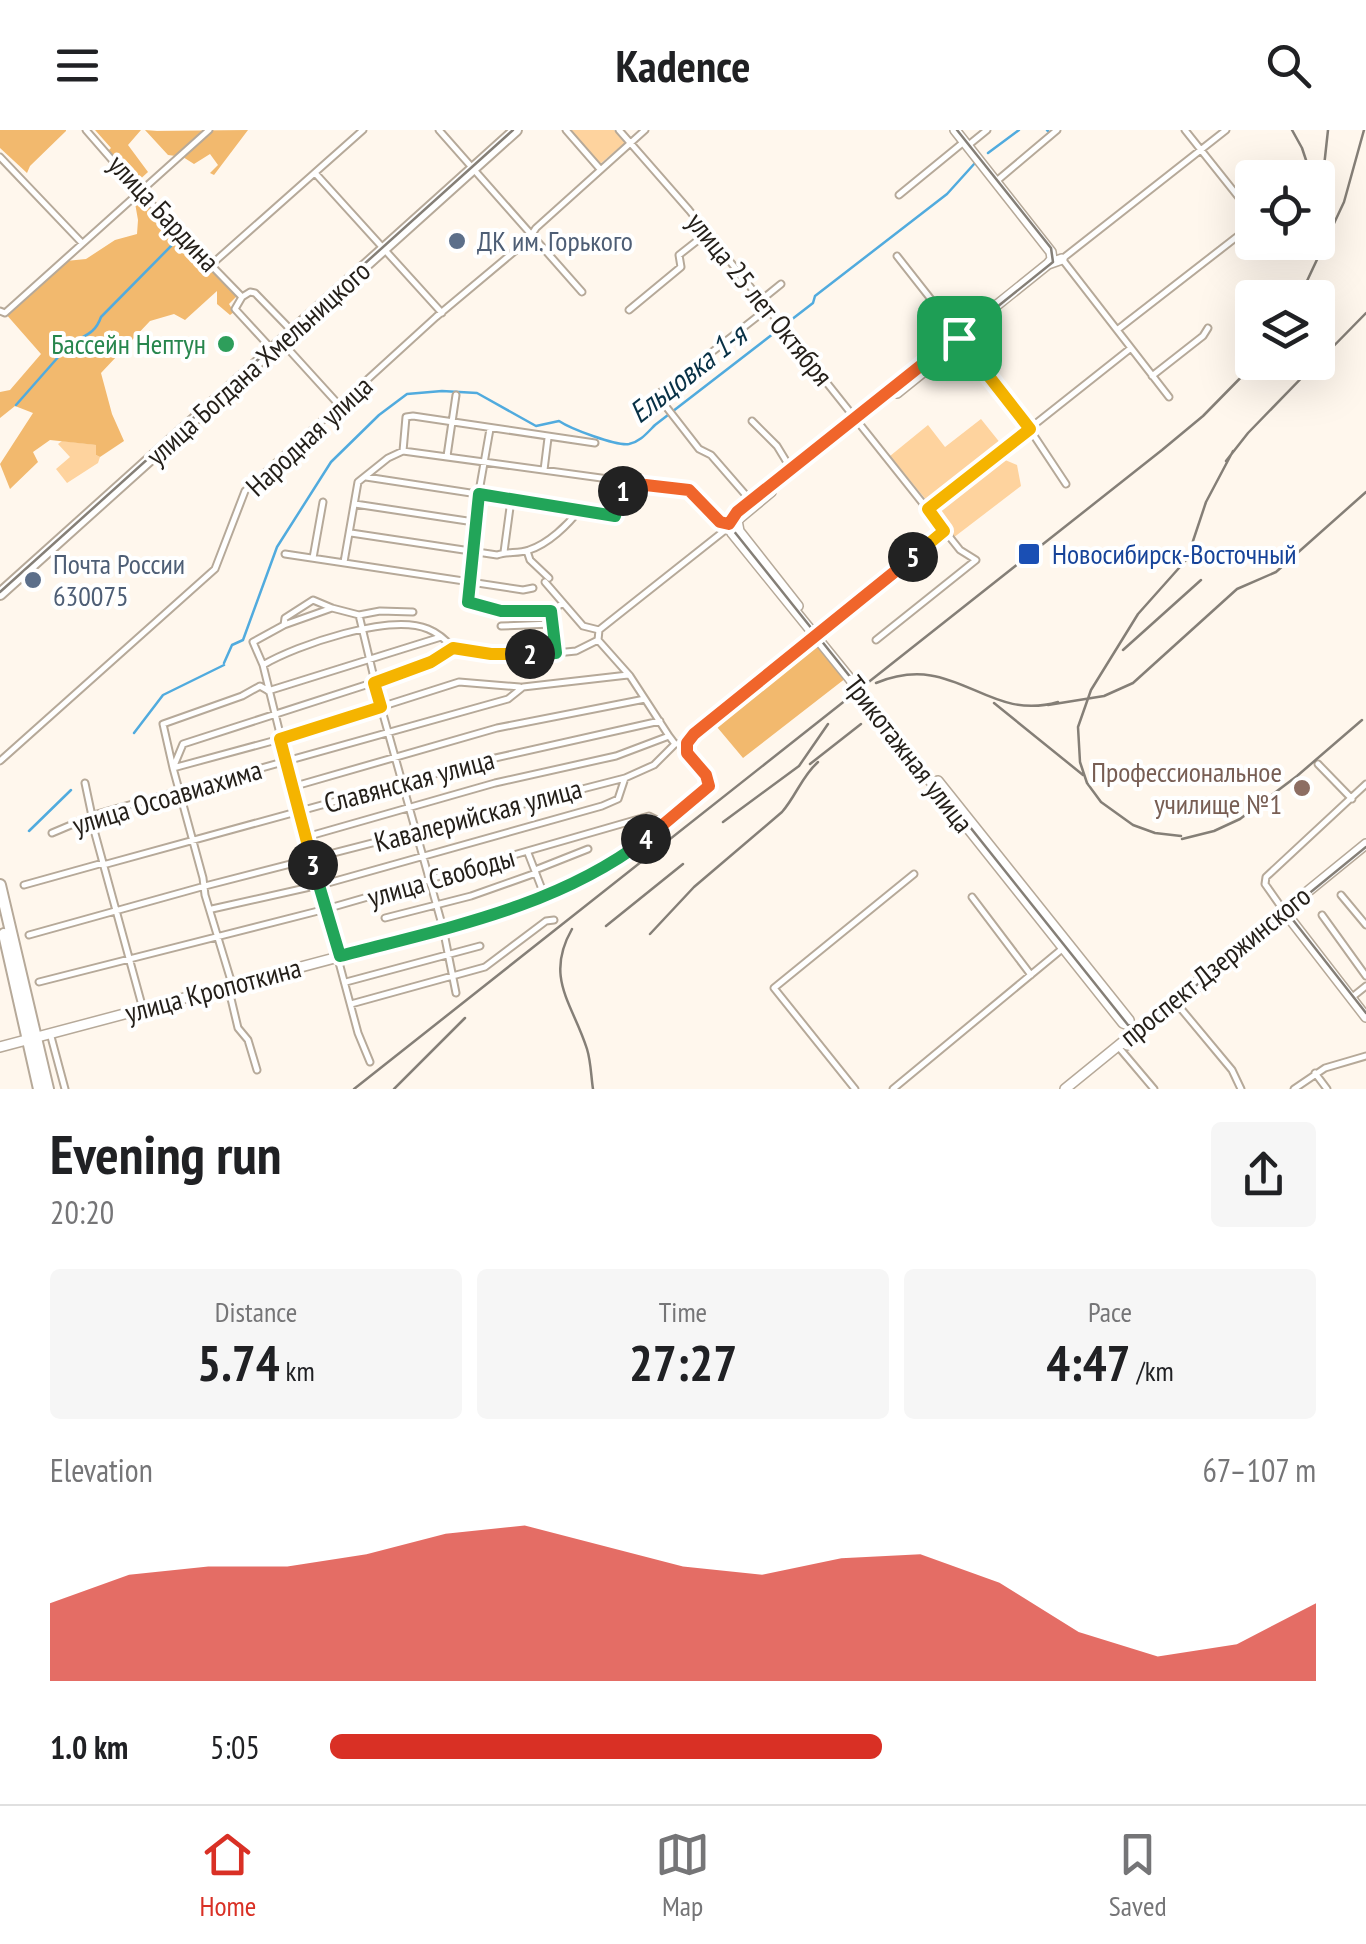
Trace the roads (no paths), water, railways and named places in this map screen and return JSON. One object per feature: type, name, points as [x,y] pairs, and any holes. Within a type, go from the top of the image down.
[{"type":"highway","name":"улица Богдана Хмельницкого","points":[[471,167],[508,130]]},
{"type":"highway","name":"улица Богдана Хмельницкого","points":[[0,586],[516,130]]},
{"type":"highway","name":"улица Богдана Хмельницкого","points":[[0,594],[381,248]]},
{"type":"highway","points":[[0,885],[39,1089]]},
{"type":"highway","points":[[0,916],[48,1089]]},
{"type":"main road","points":[[957,130],[999,179],[1054,259]]},
{"type":"main road","points":[[967,141],[1054,259]]},
{"type":"main road","points":[[735,520],[1054,259]]},
{"type":"main road","points":[[735,520],[751,501],[857,420]]},
{"type":"main road","name":"Трикотажная улица","points":[[735,520],[778,586],[1132,1032]]},
{"type":"main road","points":[[687,743],[818,636]]},
{"type":"main road","name":"улица Кропоткина","points":[[0,1046],[443,928],[545,896],[602,870],[709,786],[706,775],[689,756],[687,743]]},
{"type":"main road","name":"проспект Дзержинского","points":[[1073,1089],[1132,1032],[1177,1004],[1366,847]]},
{"type":"main road","points":[[1288,911],[1366,1017]]},
{"type":"main road","name":"проспект Дзержинского","points":[[1064,1089],[1288,911]]},
{"type":"main road","points":[[1353,996],[1366,1008]]},
{"type":"street","name":"улица Бардина","points":[[86,130],[242,297]]},
{"type":"street","points":[[2,312],[210,130]]},
{"type":"street","points":[[212,264],[363,130]]},
{"type":"street","points":[[439,130],[582,292]]},
{"type":"street","points":[[566,130],[600,170]]},
{"type":"street","name":"улица 25 лет Октября","points":[[620,130],[944,531],[960,550],[976,560],[876,640]]},
{"type":"street","name":"Народная улица","points":[[0,761],[215,569],[244,492],[645,130]]},
{"type":"street","points":[[899,195],[967,141],[987,130]]},
{"type":"street","points":[[999,179],[1057,130]]},
{"type":"street","points":[[1185,130],[1235,193]]},
{"type":"street","points":[[1169,398],[1117,330],[1054,259],[1226,130]]},
{"type":"street","points":[[0,157],[82,243]]},
{"type":"street","points":[[315,173],[442,313]]},
{"type":"street","points":[[629,310],[680,267],[679,256],[707,233]]},
{"type":"street","points":[[1117,330],[1235,238]]},
{"type":"street","points":[[896,256],[1030,429],[1066,484]]},
{"type":"street","points":[[760,301],[781,284]]},
{"type":"street","name":"улица Бардина","points":[[289,328],[256,293],[242,297],[235,309],[255,331],[276,342],[340,406]]},
{"type":"street","points":[[751,501],[711,454],[700,449],[657,395],[767,309]]},
{"type":"street","points":[[1152,376],[1208,328]]},
{"type":"street","points":[[248,337],[255,331]]},
{"type":"street","points":[[928,509],[1131,348]]},
{"type":"street","points":[[447,456],[456,395]]},
{"type":"street","points":[[403,451],[406,418],[452,421],[594,443]]},
{"type":"street","points":[[752,422],[777,446],[791,469]]},
{"type":"street","points":[[490,428],[474,522],[469,604],[501,611],[551,611],[564,603]]},
{"type":"street","points":[[544,470],[548,438]]},
{"type":"street","points":[[344,562],[358,482],[403,451],[628,483],[617,518],[366,477]]},
{"type":"street","name":"Трикотажная улица","points":[[628,483],[689,490],[720,522],[735,520]]},
{"type":"street","points":[[504,552],[511,499]]},
{"type":"street","points":[[313,558],[324,502]]},
{"type":"street","points":[[355,504],[474,522]]},
{"type":"street","points":[[352,533],[497,554],[526,550],[545,541],[580,510]]},
{"type":"street","points":[[598,640],[600,630],[735,520]]},
{"type":"street","points":[[818,636],[944,531]]},
{"type":"street","points":[[526,550],[583,626],[600,630]]},
{"type":"street","points":[[285,554],[470,583],[533,588]]},
{"type":"street","points":[[284,625],[285,618],[313,600],[360,614],[413,612]]},
{"type":"street","points":[[332,608],[284,625],[253,642],[263,665],[311,860],[370,1062]]},
{"type":"street","points":[[551,611],[556,653]]},
{"type":"street","points":[[360,614],[374,683],[443,928],[456,993]]},
{"type":"street","points":[[500,626],[552,624]]},
{"type":"street","points":[[263,665],[309,643],[363,630],[417,626],[441,637],[453,648],[491,654],[556,653],[576,650],[598,640]]},
{"type":"street","points":[[257,1070],[248,1040],[238,1028],[219,936],[205,896],[164,724],[260,686],[267,690],[441,637]]},
{"type":"street","points":[[598,640],[628,675],[668,737],[675,744],[687,743]]},
{"type":"street","points":[[176,767],[180,748],[188,741],[374,683],[431,662],[453,648]]},
{"type":"street","name":"улица Осоавиахима","points":[[52,833],[91,817],[508,699],[523,687],[628,675]]},
{"type":"street","points":[[176,767],[280,739],[459,682],[498,683],[514,691]]},
{"type":"street","points":[[292,787],[497,728],[645,700]]},
{"type":"street","name":"Славянская улица","points":[[24,885],[556,742],[660,721]]},
{"type":"street","points":[[305,837],[409,806],[616,756],[668,737]]},
{"type":"street","name":"Кавалерийская улица","points":[[29,935],[625,778],[654,765],[675,744]]},
{"type":"street","points":[[1318,764],[1352,799]]},
{"type":"street","points":[[212,910],[319,885],[602,806],[618,799],[625,778]]},
{"type":"street","points":[[85,783],[142,1009]]},
{"type":"street","points":[[1288,911],[1265,884],[1266,877],[1366,784]]},
{"type":"street","name":"улица Свободы","points":[[39,982],[326,910],[649,816],[665,824]]},
{"type":"street","points":[[385,918],[437,906],[588,849]]},
{"type":"street","points":[[528,852],[545,896]]},
{"type":"street","points":[[855,1089],[774,988],[914,874]]},
{"type":"street","points":[[1342,895],[1366,925]]},
{"type":"street","points":[[972,897],[1032,975]]},
{"type":"street","points":[[1322,915],[1366,976]]},
{"type":"street","points":[[351,1004],[485,966],[546,921],[554,920]]},
{"type":"street","points":[[893,1089],[1065,945]]},
{"type":"street","points":[[346,982],[480,946]]},
{"type":"street","points":[[1353,996],[1366,986]]},
{"type":"street","points":[[1177,1004],[1223,1059],[1241,1089]]},
{"type":"street","points":[[1132,1032],[1154,1089]]},
{"type":"street","points":[[50,1034],[65,1089]]},
{"type":"street","points":[[1294,1089],[1333,1064],[1366,1056]]},
{"type":"street","points":[[1315,1073],[1327,1089]]},
{"type":"waterway","name":"Ельцовка 1-я","points":[[988,153],[1019,130]]},
{"type":"waterway","name":"Ельцовка 1-я","points":[[224,663],[232,645],[243,640],[277,547],[331,462],[379,415],[407,394],[477,393],[536,426],[559,421],[604,440],[633,443],[947,194],[975,163]]},
{"type":"waterway","points":[[16,405],[67,347],[95,328],[101,317],[175,242]]},
{"type":"waterway","name":"Ельцовка 1-я","points":[[134,733],[163,695],[224,665]]},
{"type":"waterway","name":"Ельцовка 1-я","points":[[29,831],[71,790]]},
{"type":"tram line","points":[[0,592],[513,130]]},
{"type":"tram line","points":[[957,130],[1051,248],[1053,262],[737,516],[733,530],[1128,1025],[1149,1024],[1366,847]]},
{"type":"tram line","points":[[1293,905],[1293,920],[1366,1013]]},
{"type":"railway","points":[[1292,130],[1306,160]]},
{"type":"railway","points":[[1325,160],[1328,130]]},
{"type":"railway","points":[[1307,280],[1344,202],[1364,130]]},
{"type":"railway","points":[[1335,345],[1366,313]]},
{"type":"railway","points":[[354,1089],[1162,450],[1238,380]]},
{"type":"railway","points":[[1226,461],[1300,380]]},
{"type":"railway","points":[[1181,836],[1133,825],[1101,802],[1087,783],[1080,762],[1078,727],[1091,690],[1138,614],[1187,559],[1206,502],[1233,451]]},
{"type":"railway","points":[[1048,705],[1104,696],[1133,683],[1237,589],[1276,572],[1366,492]]},
{"type":"railway","points":[[1123,650],[1201,580]]},
{"type":"railway","points":[[876,683],[904,675],[928,675],[1010,703],[1033,706],[1058,702]]},
{"type":"railway","points":[[994,703],[1083,775]]},
{"type":"railway","points":[[1182,839],[1240,819],[1362,720]]},
{"type":"railway","points":[[723,822],[799,766],[828,724]]},
{"type":"railway","points":[[810,764],[861,724]]},
{"type":"railway","points":[[650,934],[694,887],[782,812],[818,762]]},
{"type":"railway","points":[[606,926],[683,864]]},
{"type":"railway","points":[[572,929],[564,946],[561,977],[587,1049],[593,1089]]},
{"type":"railway","points":[[394,1089],[465,1018]]},
{"type":"place","name":"ДК им. Горького","points":[[457,241]]},
{"type":"place","name":"Бассейн Нептун","points":[[226,344]]},
{"type":"place","name":"Новосибирск-Восточный","points":[[1029,554]]},
{"type":"place","name":"Почта России 630075","points":[[33,580]]},
{"type":"place","name":"Профессиональное училище №1","points":[[1302,788]]}]
